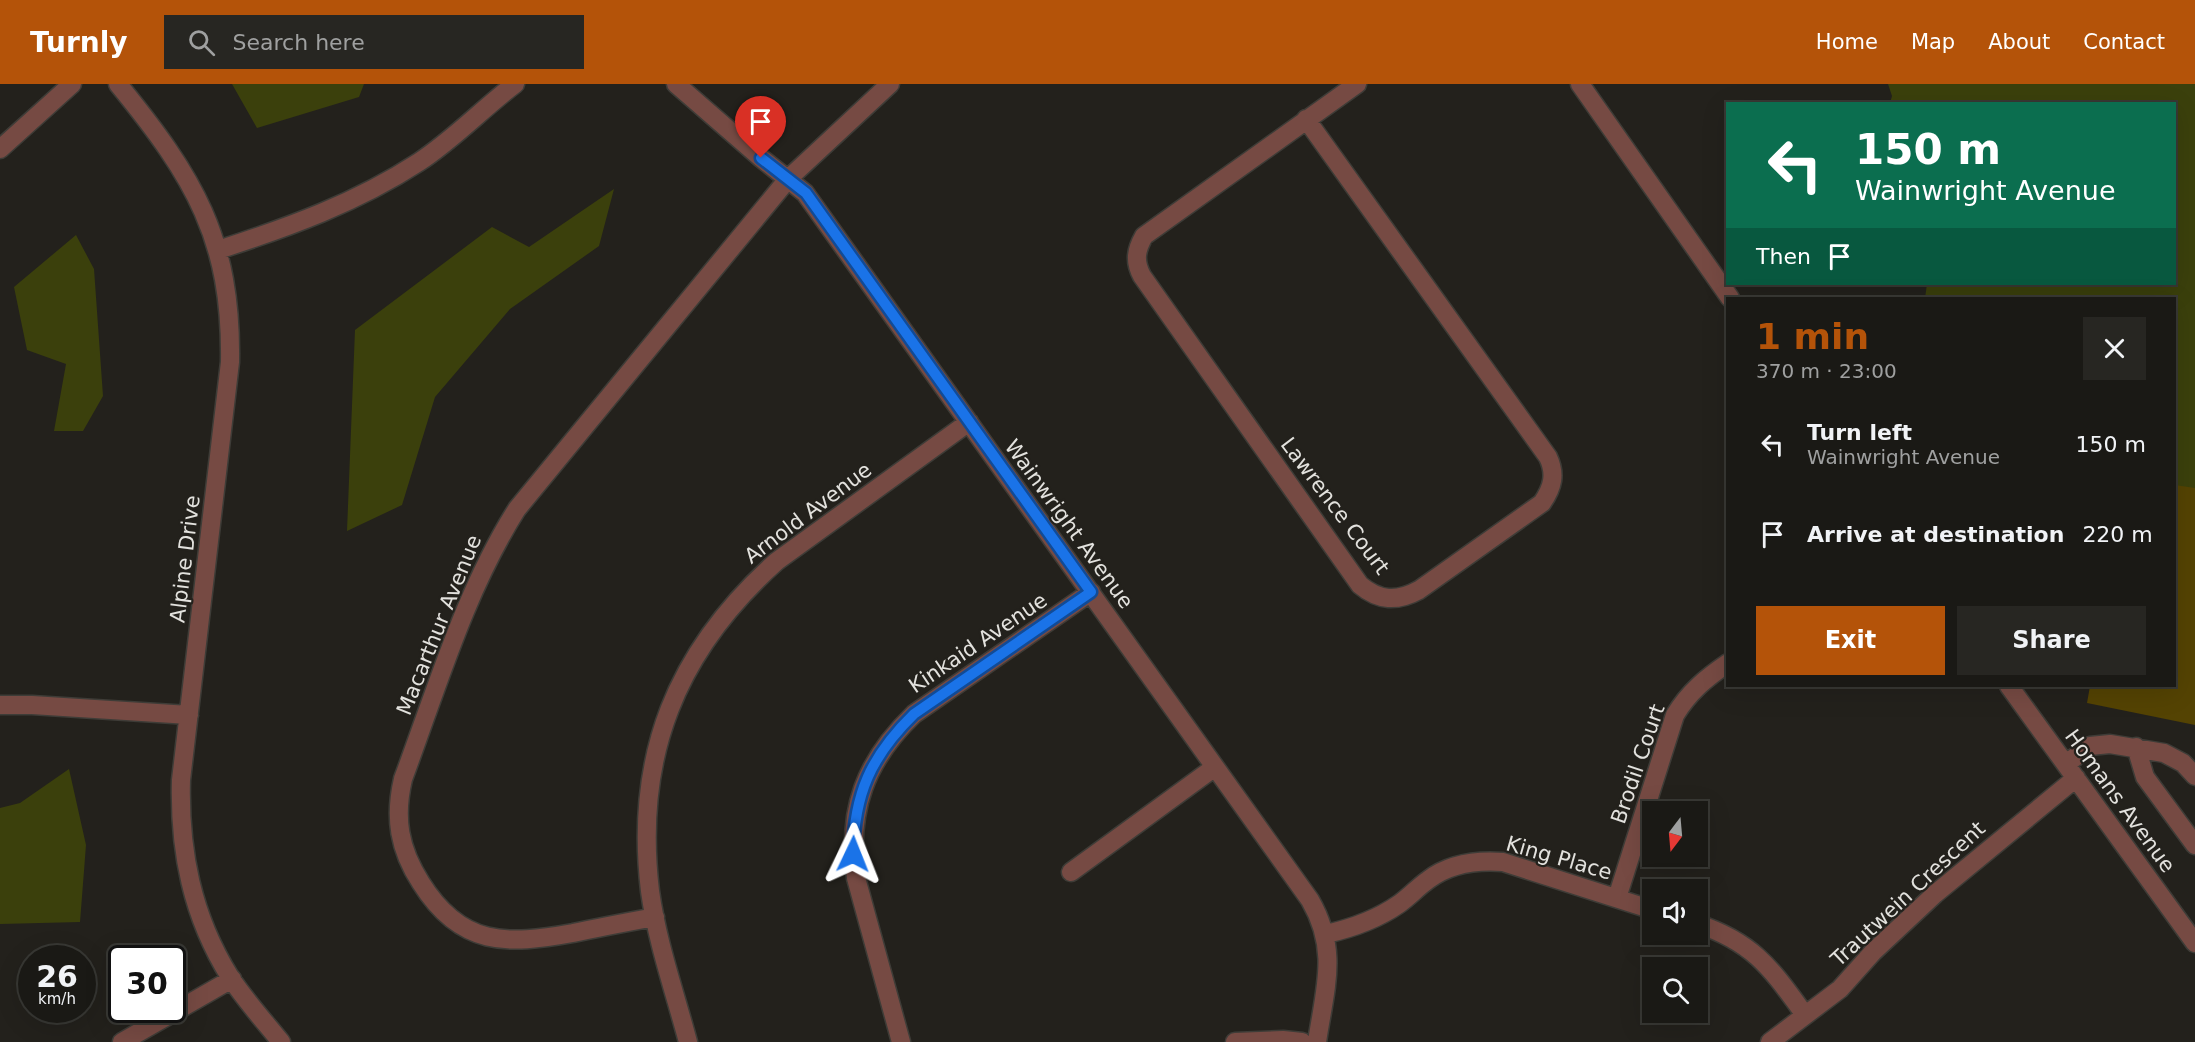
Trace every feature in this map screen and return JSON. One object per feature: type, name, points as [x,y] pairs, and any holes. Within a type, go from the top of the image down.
[{"type":"street","points":[[0,149],[72,84]]},
{"type":"street","name":"Alpine Drive","points":[[118,84],[170,151],[191,185],[206,216],[218,250],[227,294],[230,363],[189,715],[180,813],[183,851],[190,883],[201,920],[214,950],[232,979],[281,1042]]},
{"type":"street","points":[[218,250],[336,209],[379,187],[452,138],[515,84]]},
{"type":"street","name":"Wainwright Avenue","points":[[676,84],[806,193],[1310,900],[1326,934],[1328,965],[1317,1042]]},
{"type":"street","name":"Macarthur Avenue","points":[[655,917],[531,941],[508,941],[467,929],[448,917],[434,903],[410,865],[402,844],[398,821],[398,799],[403,778],[479,576],[496,542],[517,509],[788,179],[890,84]]},
{"type":"street","name":"Lawrence Court","points":[[1305,119],[1541,447],[1552,466],[1552,485],[1542,503],[1419,590],[1395,599],[1383,598],[1370,593],[1360,585],[1142,276],[1136,258],[1138,246],[1144,236],[1305,119],[1358,84]]},
{"type":"street","points":[[1580,84],[1729,297]]},
{"type":"street","name":"Arnold Avenue","points":[[688,1042],[655,917],[647,852],[647,811],[652,771],[670,705],[704,641],[744,592],[777,561],[969,422]]},
{"type":"street","name":"Kinkaid Avenue","points":[[902,1042],[856,878],[853,854],[855,819],[867,777],[890,739],[914,714],[1091,592]]},
{"type":"street","name":"Brodil Court","points":[[1617,898],[1675,715],[1686,697],[1701,681],[1726,664]]},
{"type":"street","name":"Homans Avenue","points":[[2010,687],[2192,931]]},
{"type":"street","points":[[0,705],[189,715]]},
{"type":"street","name":"Trautwein Crescent","points":[[1770,1042],[1839,989],[1874,952],[2071,771],[2090,746],[2110,744],[2136,747],[2173,756],[2195,776]]},
{"type":"street","points":[[2136,747],[2145,777],[2195,845]]},
{"type":"street","points":[[1071,872],[1215,767]]},
{"type":"street","name":"King Place","points":[[1326,934],[1353,928],[1377,918],[1446,869],[1465,863],[1485,861],[1503,862],[1642,906]]},
{"type":"street","points":[[1708,928],[1732,937],[1770,967],[1805,1015]]},
{"type":"street","points":[[122,1042],[232,979]]},
{"type":"street","points":[[1235,1042],[1283,1040],[1302,1042]]},
{"type":"green space","points":[[232,84],[364,84],[359,97],[257,128]]},
{"type":"green space","points":[[1888,84],[2195,84],[2195,529],[2176,525],[2176,297],[1925,297],[1927,285],[2176,285],[2176,102],[1890,102],[1892,96]]},
{"type":"green space","points":[[614,189],[599,246],[510,309],[435,397],[402,505],[347,531],[355,330],[492,227],[529,247]]},
{"type":"green space","points":[[76,235],[94,269],[103,396],[83,431],[54,431],[66,364],[27,350],[14,287]]},
{"type":"green space","points":[[69,769],[86,845],[80,922],[0,924],[0,808],[20,803]]},
{"type":"building","points":[[2176,485],[2195,488],[2195,725],[2087,703],[2090,687],[2176,687]]},
{"type":"route","points":[[761,158],[806,193],[1091,592],[914,714],[895,732],[879,753],[858,802],[853,854]]}]
